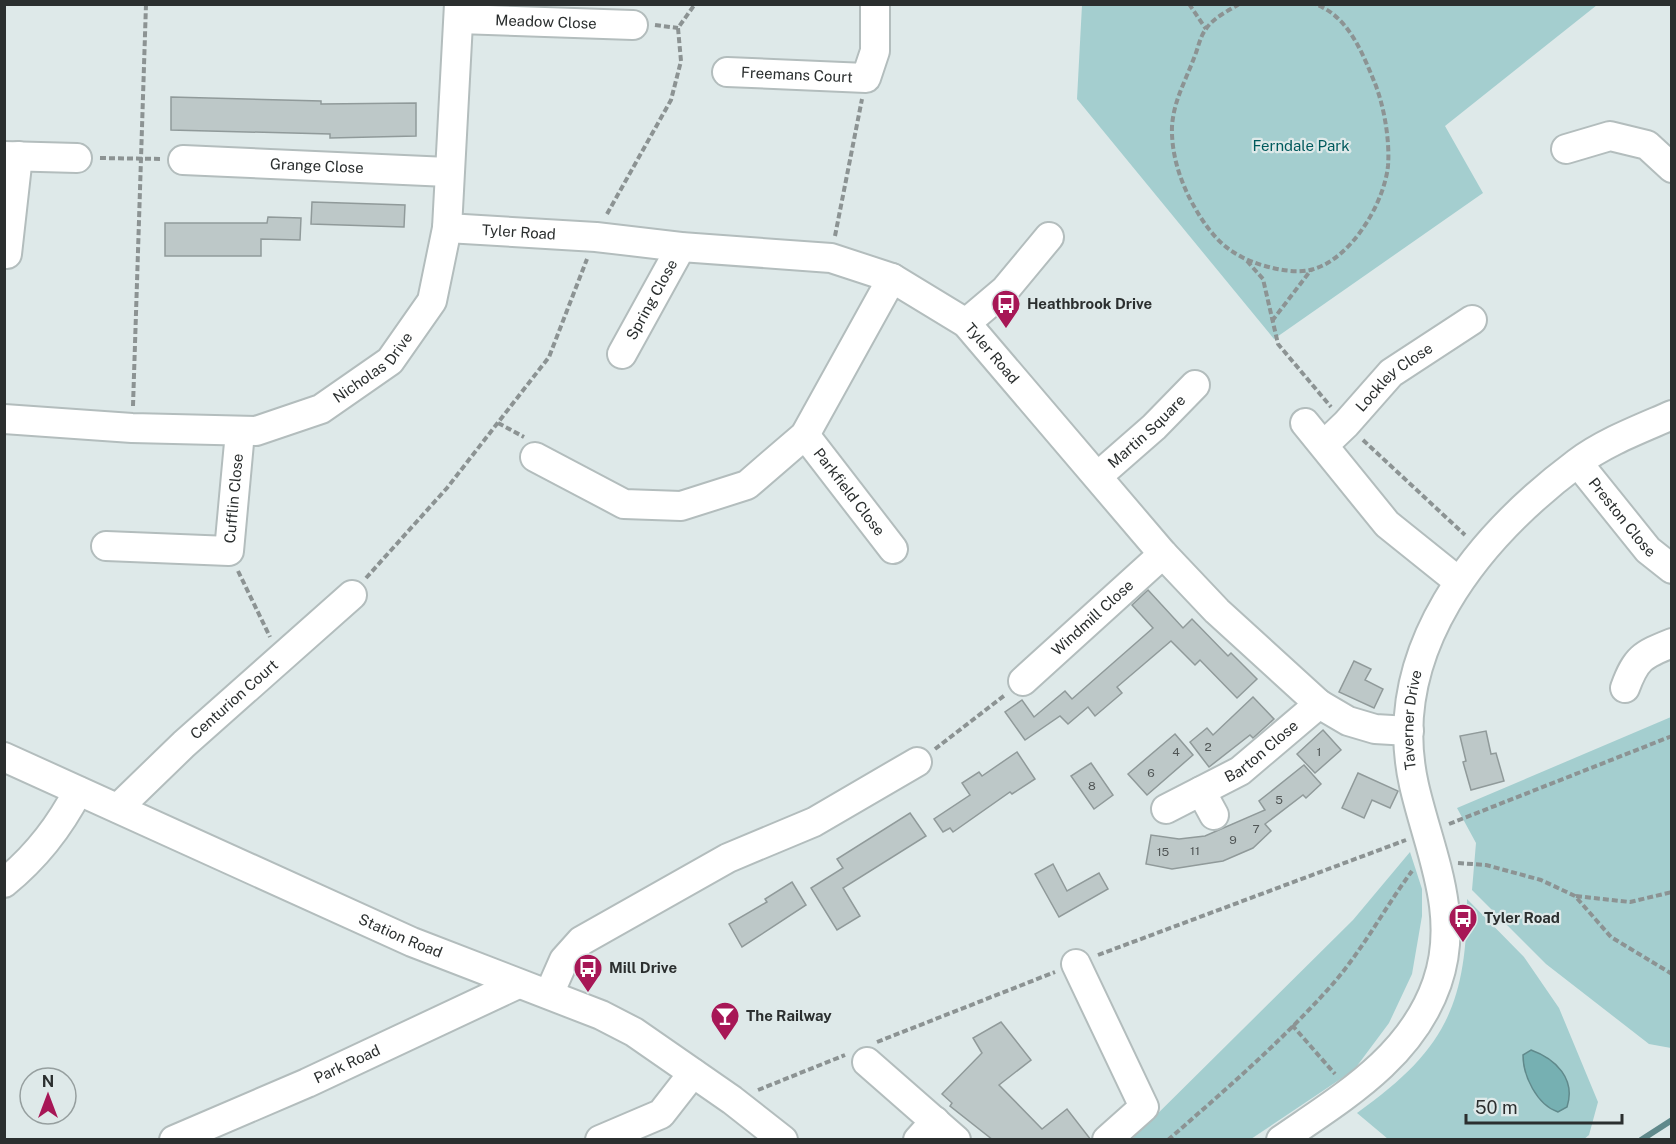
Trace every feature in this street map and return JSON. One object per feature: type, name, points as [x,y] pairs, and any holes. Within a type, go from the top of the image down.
[{"type":"street","points":[[866,78],[875,51],[875,4]]},
{"type":"street","name":"Meadow Close","points":[[459,12],[633,25]]},
{"type":"street","name":"Nicholas Drive","points":[[4,419],[132,428],[256,431],[321,409],[390,361],[432,301],[447,228],[448,172],[459,12]]},
{"type":"street","name":"Freemans Court","points":[[727,72],[866,78]]},
{"type":"street","points":[[1566,149],[1610,136],[1647,145],[1671,168]]},
{"type":"street","points":[[7,254],[11,156],[77,158]]},
{"type":"street","name":"Grange Close","points":[[183,160],[448,172]]},
{"type":"street","name":"Tyler Road","points":[[447,228],[596,237],[681,247],[831,258],[892,278],[966,323],[1163,554],[1217,611],[1319,704],[1348,721],[1375,729],[1409,731]]},
{"type":"street","points":[[966,323],[1005,291],[1048,237]]},
{"type":"street","name":"Spring Close","points":[[622,354],[681,247]]},
{"type":"street","points":[[535,457],[624,504],[681,506],[747,485],[805,435],[892,278]]},
{"type":"street","name":"Lockley Close","points":[[1324,445],[1346,424],[1391,372],[1472,320]]},
{"type":"street","name":"Martin Square","points":[[1098,476],[1154,427],[1195,385]]},
{"type":"street","name":"Taverner Drive","points":[[1281,1140],[1387,1062],[1410,1038],[1438,982],[1445,951],[1446,916],[1432,846],[1413,784],[1409,731],[1411,694],[1418,662],[1458,581],[1481,550],[1513,518],[1578,463],[1604,446],[1671,415]]},
{"type":"street","points":[[1305,423],[1387,524],[1458,581]]},
{"type":"street","name":"Cufflin Close","points":[[106,546],[229,551],[240,432]]},
{"type":"street","name":"Parkfield Close","points":[[805,435],[893,549]]},
{"type":"street","name":"Preston Close","points":[[1578,463],[1648,550],[1671,569]]},
{"type":"street","name":"Windmill Close","points":[[1023,681],[1163,554]]},
{"type":"street","name":"Centurion Court","points":[[118,808],[282,655],[352,595]]},
{"type":"street","points":[[1625,688],[1634,664],[1655,649],[1671,643]]},
{"type":"street","name":"Barton Close","points":[[1166,809],[1208,803],[1240,771],[1319,704]]},
{"type":"street","name":"Station Road","points":[[4,757],[412,942],[601,1015],[634,1032],[783,1140]]},
{"type":"street","points":[[549,994],[564,960],[581,941],[728,858],[814,822],[917,762]]},
{"type":"street","points":[[4,883],[19,872],[62,822],[78,791]]},
{"type":"street","points":[[1076,964],[1144,1107],[1107,1140]]},
{"type":"street","name":"Park Road","points":[[174,1140],[306,1083],[518,984]]},
{"type":"street","points":[[867,1062],[927,1130],[956,1140]]},
{"type":"street","points":[[600,1140],[661,1114],[693,1073]]},
{"type":"path","points":[[132,428],[146,4]]},
{"type":"path","points":[[352,595],[447,488],[549,357],[596,237],[671,100],[681,61],[678,28],[695,4]]},
{"type":"path","points":[[1189,4],[1206,29]]},
{"type":"path","points":[[1239,4],[1206,29],[1178,92],[1172,138],[1184,188],[1218,243],[1247,261],[1275,269],[1312,269],[1326,264],[1359,234],[1376,206],[1388,165],[1383,113],[1376,85],[1359,44],[1342,24],[1323,7],[1315,4]]},
{"type":"path","points":[[831,258],[866,78]]},
{"type":"path","points":[[77,158],[183,160]]},
{"type":"path","points":[[1247,261],[1263,279],[1271,322],[1278,344],[1346,424],[1481,550]]},
{"type":"path","points":[[1271,322],[1312,269]]},
{"type":"path","points":[[229,551],[264,629],[282,655]]},
{"type":"path","points":[[917,762],[1023,681]]},
{"type":"path","points":[[1168,1140],[1243,1074],[1331,986],[1367,938],[1392,897],[1432,846],[1671,736]]},
{"type":"path","points":[[1432,846],[1486,865],[1541,880],[1575,896],[1630,902],[1671,892]]},
{"type":"path","points":[[1575,896],[1611,937],[1671,974]]},
{"type":"path","points":[[1292,1025],[1349,1092]]},
{"type":"green space","name":"Ferndale Park","points":[[1082,5],[1597,5],[1445,126],[1483,193],[1274,339],[1077,99]]},
{"type":"green space","points":[[1671,717],[1671,1048],[1649,1044],[1546,964],[1472,890],[1476,843],[1457,808]]},
{"type":"green space","points":[[1410,852],[1422,889],[1422,916],[1412,974],[1389,1023],[1354,1070],[1251,1139],[1131,1140],[1353,920]]},
{"type":"green space","points":[[1467,899],[1524,957],[1559,1008],[1598,1102],[1589,1135],[1583,1140],[1388,1139],[1357,1113],[1411,1068],[1430,1046],[1445,1023],[1462,969]]},
{"type":"shaded area","points":[[1531,1050],[1556,1065],[1566,1079],[1569,1088],[1567,1107],[1558,1112],[1544,1103],[1529,1080],[1523,1055]]},
{"type":"building","points":[[171,97],[321,101],[321,104],[416,103],[416,136],[330,138],[330,134],[171,130]]},
{"type":"building","points":[[312,202],[405,205],[404,227],[311,224]]},
{"type":"building","points":[[268,217],[301,218],[300,240],[261,239],[261,256],[165,256],[165,223],[267,223]]},
{"type":"building","points":[[1148,590],[1183,628],[1192,619],[1228,656],[1231,653],[1257,679],[1237,698],[1200,660],[1195,665],[1171,641],[1117,687],[1122,693],[1095,716],[1088,707],[1068,724],[1060,716],[1025,740],[1005,712],[1022,700],[1034,717],[1065,691],[1072,699],[1153,628],[1132,605]]},
{"type":"building","points":[[1354,661],[1371,669],[1365,680],[1383,689],[1374,708],[1339,692]]},
{"type":"building","points":[[1253,697],[1274,719],[1253,738],[1250,735],[1209,767],[1190,742],[1207,728],[1213,735]]},
{"type":"building","points":[[1323,730],[1341,750],[1315,773],[1297,754]]},
{"type":"building","points":[[1486,731],[1491,754],[1496,753],[1504,781],[1471,790],[1463,762],[1466,761],[1460,736]]},
{"type":"building","points":[[1175,734],[1193,755],[1147,795],[1128,774]]},
{"type":"building","points":[[1017,752],[1035,779],[1012,794],[1010,792],[953,832],[950,828],[943,832],[934,819],[970,795],[962,783],[979,772],[982,776]]},
{"type":"building","points":[[1091,763],[1113,795],[1094,809],[1071,776]]},
{"type":"building","points":[[1304,765],[1321,784],[1306,798],[1303,795],[1265,824],[1271,831],[1253,848],[1223,861],[1172,869],[1146,864],[1151,835],[1179,839],[1205,836],[1265,810],[1259,801]]},
{"type":"building","points":[[1358,773],[1398,791],[1390,808],[1372,800],[1364,818],[1342,808]]},
{"type":"building","points":[[910,813],[926,836],[843,888],[860,916],[837,930],[811,888],[843,868],[837,859]]},
{"type":"building","points":[[1053,864],[1067,891],[1099,873],[1108,889],[1059,917],[1035,874]]},
{"type":"building","points":[[792,882],[806,905],[742,947],[729,924],[767,902],[765,899]]},
{"type":"building","points":[[1001,1022],[1031,1060],[999,1085],[1042,1129],[1067,1109],[1091,1140],[993,1140],[950,1106],[952,1103],[942,1094],[982,1053],[973,1038]]},
{"type":"waterway","points":[[1641,1140],[1672,1120]]},
{"type":"place","name":"Heathbrook Drive","points":[[1006,330]]},
{"type":"place","name":"Tyler Road","points":[[1463,944]]},
{"type":"place","name":"Mill Drive","points":[[588,994]]},
{"type":"place","name":"The Railway","points":[[725,1042]]}]
